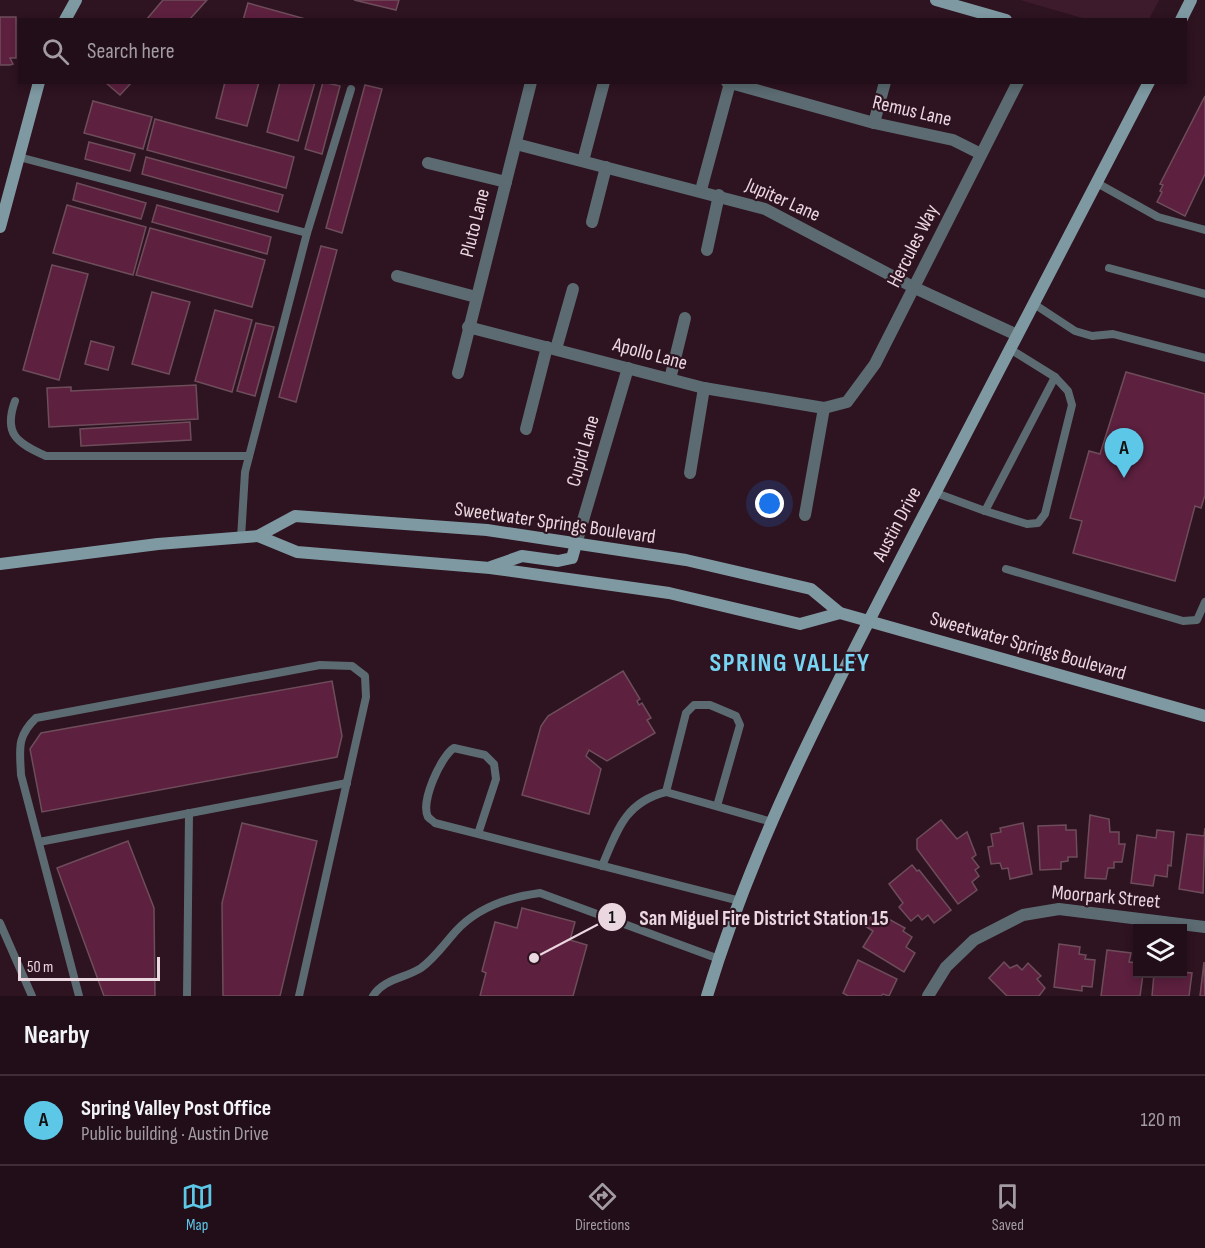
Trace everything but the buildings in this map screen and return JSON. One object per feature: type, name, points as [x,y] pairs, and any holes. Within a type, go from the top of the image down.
[{"type":"main road","points":[[66,18],[76,0]]},
{"type":"main road","points":[[936,0],[999,18]]},
{"type":"main road","points":[[1182,18],[1191,0]]},
{"type":"main road","points":[[0,227],[38,84]]},
{"type":"main road","name":"Austin Drive","points":[[707,996],[740,901],[772,822],[868,622],[1148,84]]},
{"type":"main road","name":"Sweetwater Springs Boulevard","points":[[0,564],[158,543],[258,536],[295,516],[487,530],[686,560],[811,589],[840,613],[1205,716]]},
{"type":"main road","name":"Sweetwater Springs Boulevard","points":[[258,536],[297,552],[490,568],[669,593],[800,624],[840,613]]},
{"type":"main road","points":[[490,568],[522,556],[558,561],[572,558],[576,544]]},
{"type":"street","name":"Pluto Lane","points":[[458,373],[531,84]]},
{"type":"street","points":[[583,161],[603,84]]},
{"type":"street","points":[[701,190],[729,84]]},
{"type":"street","name":"Remus Lane","points":[[736,84],[766,88],[874,123],[953,140],[981,154]]},
{"type":"street","points":[[874,123],[884,84]]},
{"type":"street","name":"Hercules Way","points":[[824,408],[848,402],[875,364],[1017,84]]},
{"type":"street","name":"Jupiter Lane","points":[[516,144],[701,190],[765,209],[915,288],[1017,335]]},
{"type":"street","points":[[428,163],[506,182]]},
{"type":"street","points":[[592,222],[606,167]]},
{"type":"street","points":[[706,250],[720,195]]},
{"type":"street","points":[[397,276],[476,297]]},
{"type":"street","points":[[526,429],[573,289]]},
{"type":"street","points":[[670,379],[685,318]]},
{"type":"street","name":"Apollo Lane","points":[[468,327],[704,388],[824,408]]},
{"type":"street","name":"Cupid Lane","points":[[576,544],[628,368]]},
{"type":"street","points":[[690,473],[704,388]]},
{"type":"street","points":[[805,514],[824,408]]},
{"type":"street","name":"Moorpark Street","points":[[928,996],[946,967],[974,940],[1023,915],[1059,909],[1205,927]]},
{"type":"lane","points":[[241,538],[245,472],[307,233],[351,89]]},
{"type":"lane","points":[[19,157],[307,233]]},
{"type":"lane","points":[[1097,183],[1158,217],[1205,230]]},
{"type":"lane","points":[[1109,268],[1205,294]]},
{"type":"lane","points":[[1034,304],[1075,331],[1092,336],[1113,334],[1204,356]]},
{"type":"lane","points":[[936,493],[1027,524],[1038,523],[1045,514],[1072,405],[1068,392],[1055,377],[1010,349]]},
{"type":"lane","points":[[985,511],[1055,377]]},
{"type":"lane","points":[[15,401],[9,418],[14,437],[25,447],[46,456],[249,456]]},
{"type":"lane","points":[[1006,569],[1184,621],[1197,620],[1205,602]]},
{"type":"lane","points":[[79,996],[21,776],[20,745],[24,729],[36,718],[320,665],[352,666],[365,676],[366,697],[299,996]]},
{"type":"lane","points":[[666,792],[686,713],[694,705],[710,705],[736,716],[740,725],[717,806]]},
{"type":"lane","points":[[478,834],[496,779],[494,764],[485,755],[454,748],[446,753],[436,772],[426,808],[428,817],[435,823],[602,866],[740,901]]},
{"type":"lane","points":[[39,842],[346,783]]},
{"type":"lane","points":[[602,866],[623,818],[650,796],[666,792],[772,822]]},
{"type":"lane","points":[[187,996],[189,813]]},
{"type":"lane","points":[[374,996],[387,983],[419,969],[432,959],[458,929],[480,911],[513,897],[540,892],[719,959]]},
{"type":"lane","points":[[0,923],[32,996]]},
{"type":"shaded area","points":[[1020,0],[1159,0],[1150,18],[1082,18]]},
{"type":"place","name":"Spring Valley Post Office","points":[[1124,478]]},
{"type":"place","name":"San Miguel Fire District Station 15","points":[[534,958]]},
{"type":"district","name":"SPRING VALLEY","points":[[790,663]]}]
